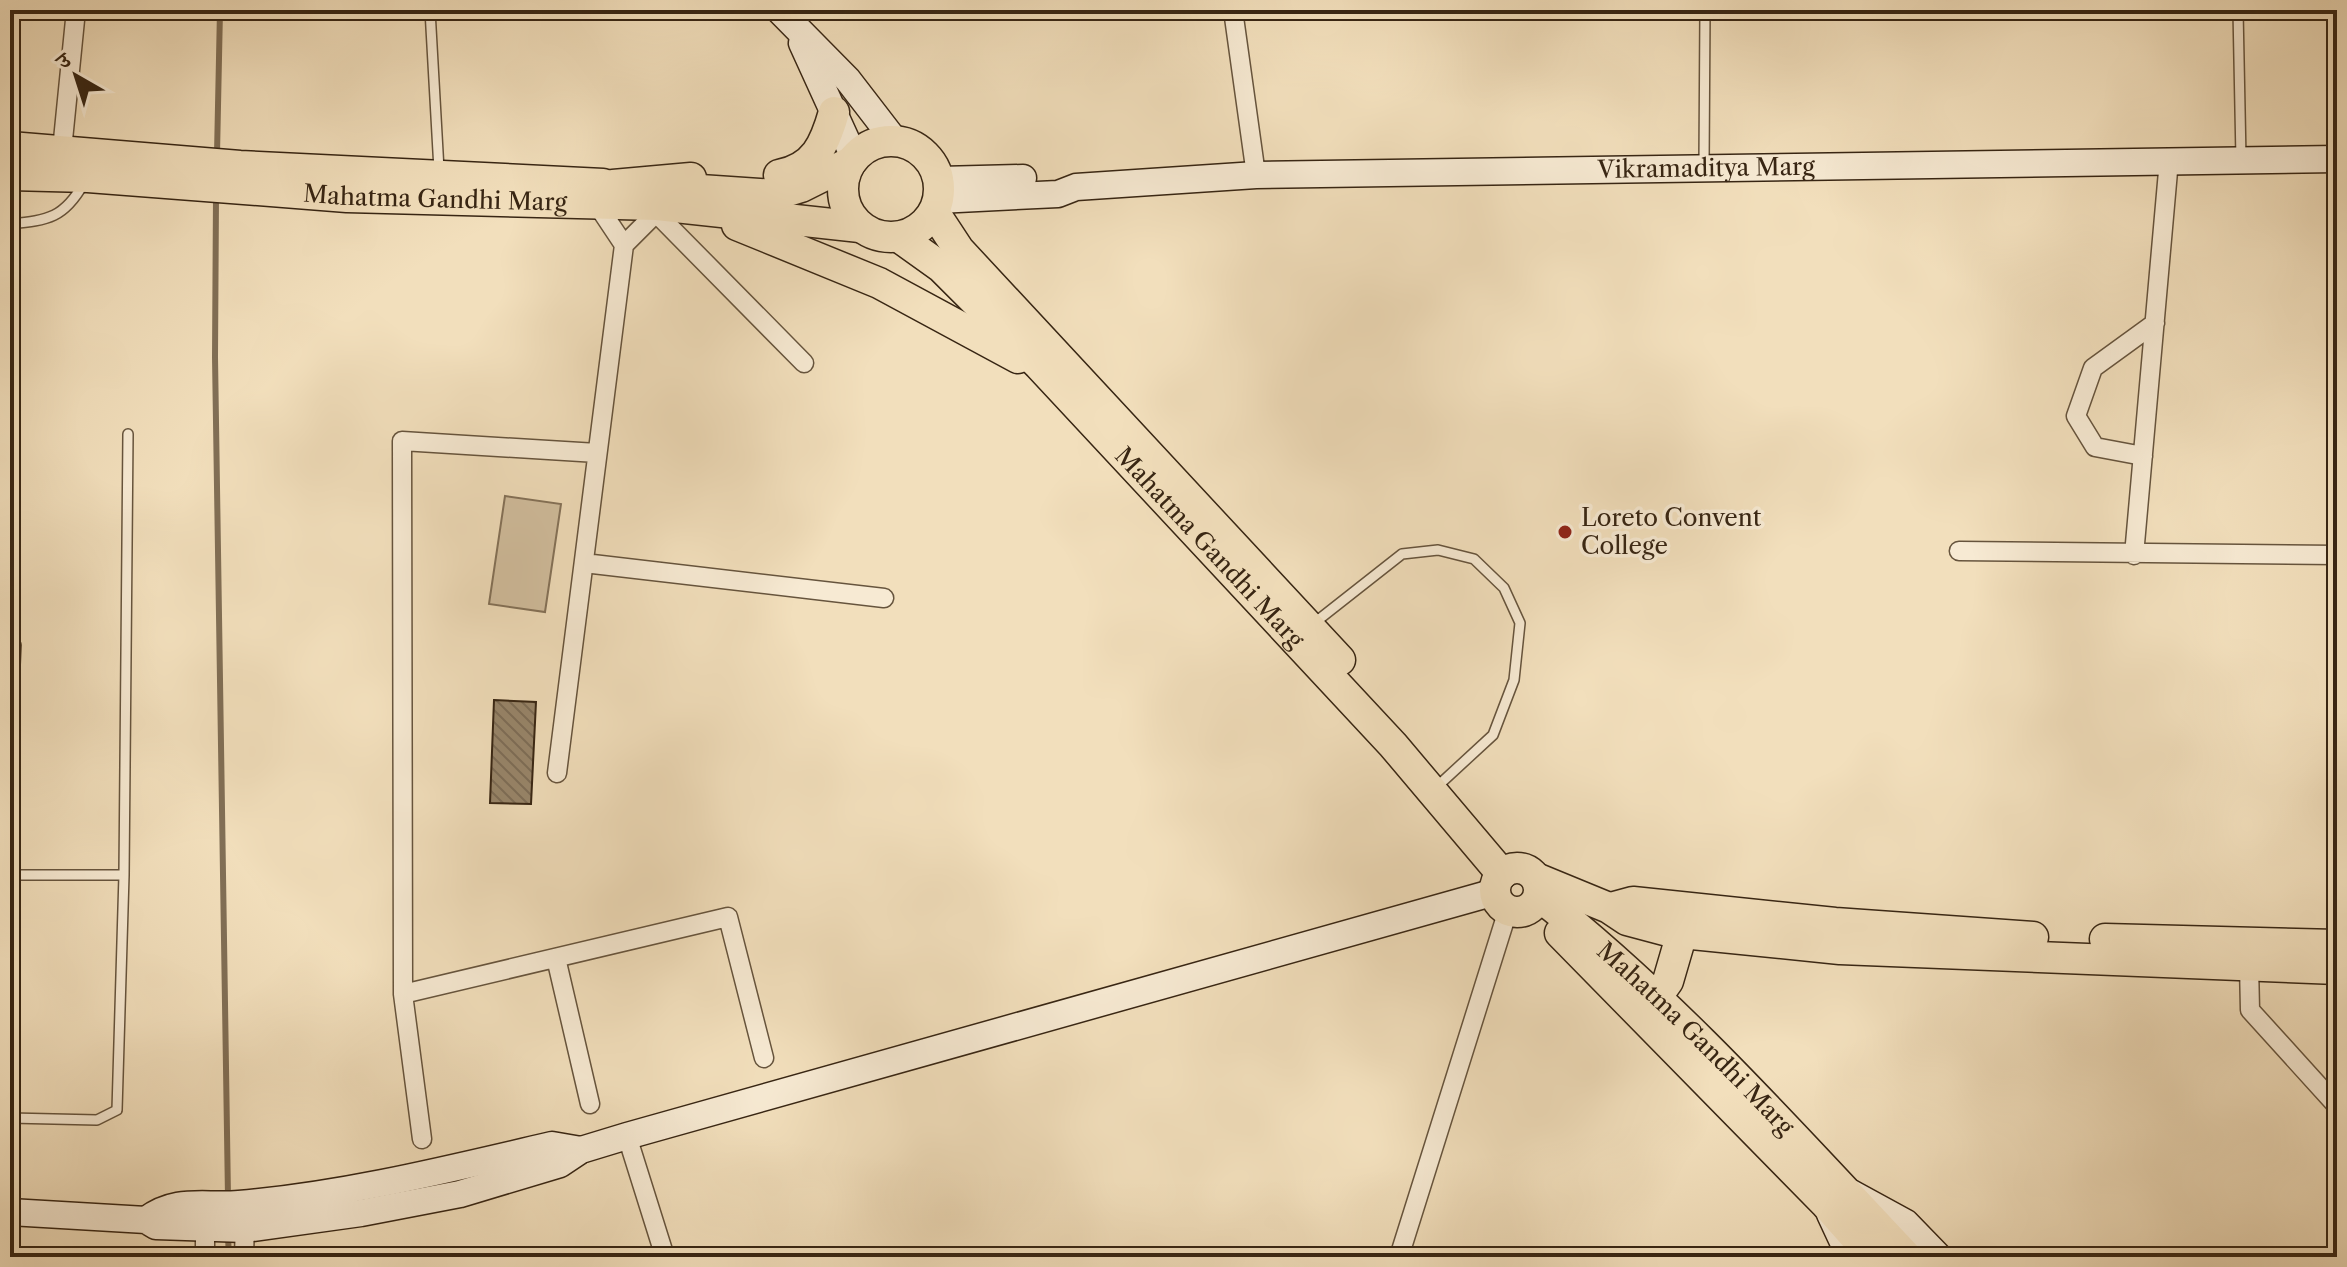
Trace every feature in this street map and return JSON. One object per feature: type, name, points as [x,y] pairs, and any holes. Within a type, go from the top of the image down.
[{"type":"main road","points":[[787,18],[834,112],[853,160]]},
{"type":"main road","points":[[787,18],[848,80],[895,141]]},
{"type":"main road","points":[[608,194],[790,173],[811,162],[825,143],[834,112]]},
{"type":"main road","points":[[241,177],[439,173],[608,194],[775,195],[801,187],[853,160],[869,145],[895,141],[923,151],[937,197],[913,232],[899,237],[876,235],[860,227],[848,211],[843,195],[845,174],[853,160]]},
{"type":"main road","points":[[10,147],[62,150],[182,174]]},
{"type":"main road","name":"Vikramaditya Marg","points":[[937,197],[1061,178],[1076,187],[1256,175],[2337,159]]},
{"type":"main road","name":"Mahatma Gandhi Marg","points":[[10,175],[88,177],[182,174],[241,177],[347,197],[608,194],[656,209],[860,227]]},
{"type":"main road","name":"Mahatma Gandhi Marg","points":[[937,197],[959,250],[1311,626],[1442,782],[1518,889],[1593,938],[1656,998],[1835,1197]]},
{"type":"main road","points":[[719,213],[746,231],[879,283],[1020,359],[1039,365]]},
{"type":"main road","name":"Mahatma Gandhi Marg","points":[[899,237],[941,267],[1039,365],[1393,745],[1518,889],[1835,1197]]},
{"type":"main road","points":[[10,1212],[146,1220],[156,1226],[208,1216],[244,1233],[552,1145],[581,1150],[1518,889],[1609,908],[1627,920],[1682,933],[1840,949],[2126,950],[2337,945]]},
{"type":"main road","points":[[1609,908],[1633,902],[2126,950],[2249,965],[2337,969]]},
{"type":"main road","points":[[1656,998],[1668,981],[1682,933]]},
{"type":"main road","points":[[1835,1197],[1865,1245],[1907,1257]]},
{"type":"main road","points":[[1835,1197],[1906,1223],[1939,1257]]},
{"type":"street","points":[[62,150],[76,10]]},
{"type":"street","points":[[1233,10],[1256,175]]},
{"type":"street","points":[[2134,555],[2169,160]]},
{"type":"street","points":[[608,194],[602,212],[624,245]]},
{"type":"street","points":[[557,773],[624,245],[656,209],[804,363]]},
{"type":"street","points":[[2143,456],[2095,447],[2076,416],[2093,368],[2155,323]]},
{"type":"street","points":[[422,1139],[403,994],[402,441],[597,453]]},
{"type":"street","points":[[1959,551],[2337,555]]},
{"type":"street","points":[[584,563],[884,598]]},
{"type":"street","points":[[1399,1257],[1518,889]]},
{"type":"street","points":[[403,994],[728,917],[764,1058]]},
{"type":"street","points":[[556,958],[590,1104]]},
{"type":"street","points":[[2249,965],[2250,1010],[2337,1106]]},
{"type":"street","points":[[627,1136],[665,1257]]},
{"type":"street","points":[[205,1257],[208,1216]]},
{"type":"lane","points":[[430,10],[439,173]]},
{"type":"lane","points":[[1704,168],[1705,10]]},
{"type":"lane","points":[[2238,10],[2241,159]]},
{"type":"lane","points":[[10,224],[41,221],[70,207],[88,177]]},
{"type":"lane","points":[[10,1118],[97,1120],[117,1110],[124,875],[128,434]]},
{"type":"lane","points":[[1311,626],[1402,554],[1438,550],[1474,559],[1504,588],[1520,623],[1514,680],[1493,735],[1442,782]]},
{"type":"lane","points":[[10,763],[16,645]]},
{"type":"lane","points":[[10,875],[124,875]]},
{"type":"shaded area","points":[[505,496],[561,504],[545,612],[489,604]]},
{"type":"building","points":[[494,700],[536,702],[531,804],[490,803]]},
{"type":"waterway","points":[[217,154],[220,10]]},
{"type":"waterway","points":[[216,197],[215,357],[228,1197]]},
{"type":"waterway","points":[[228,1237],[229,1257]]},
{"type":"place","name":"Loreto Convent College","points":[[1565,532]]}]
